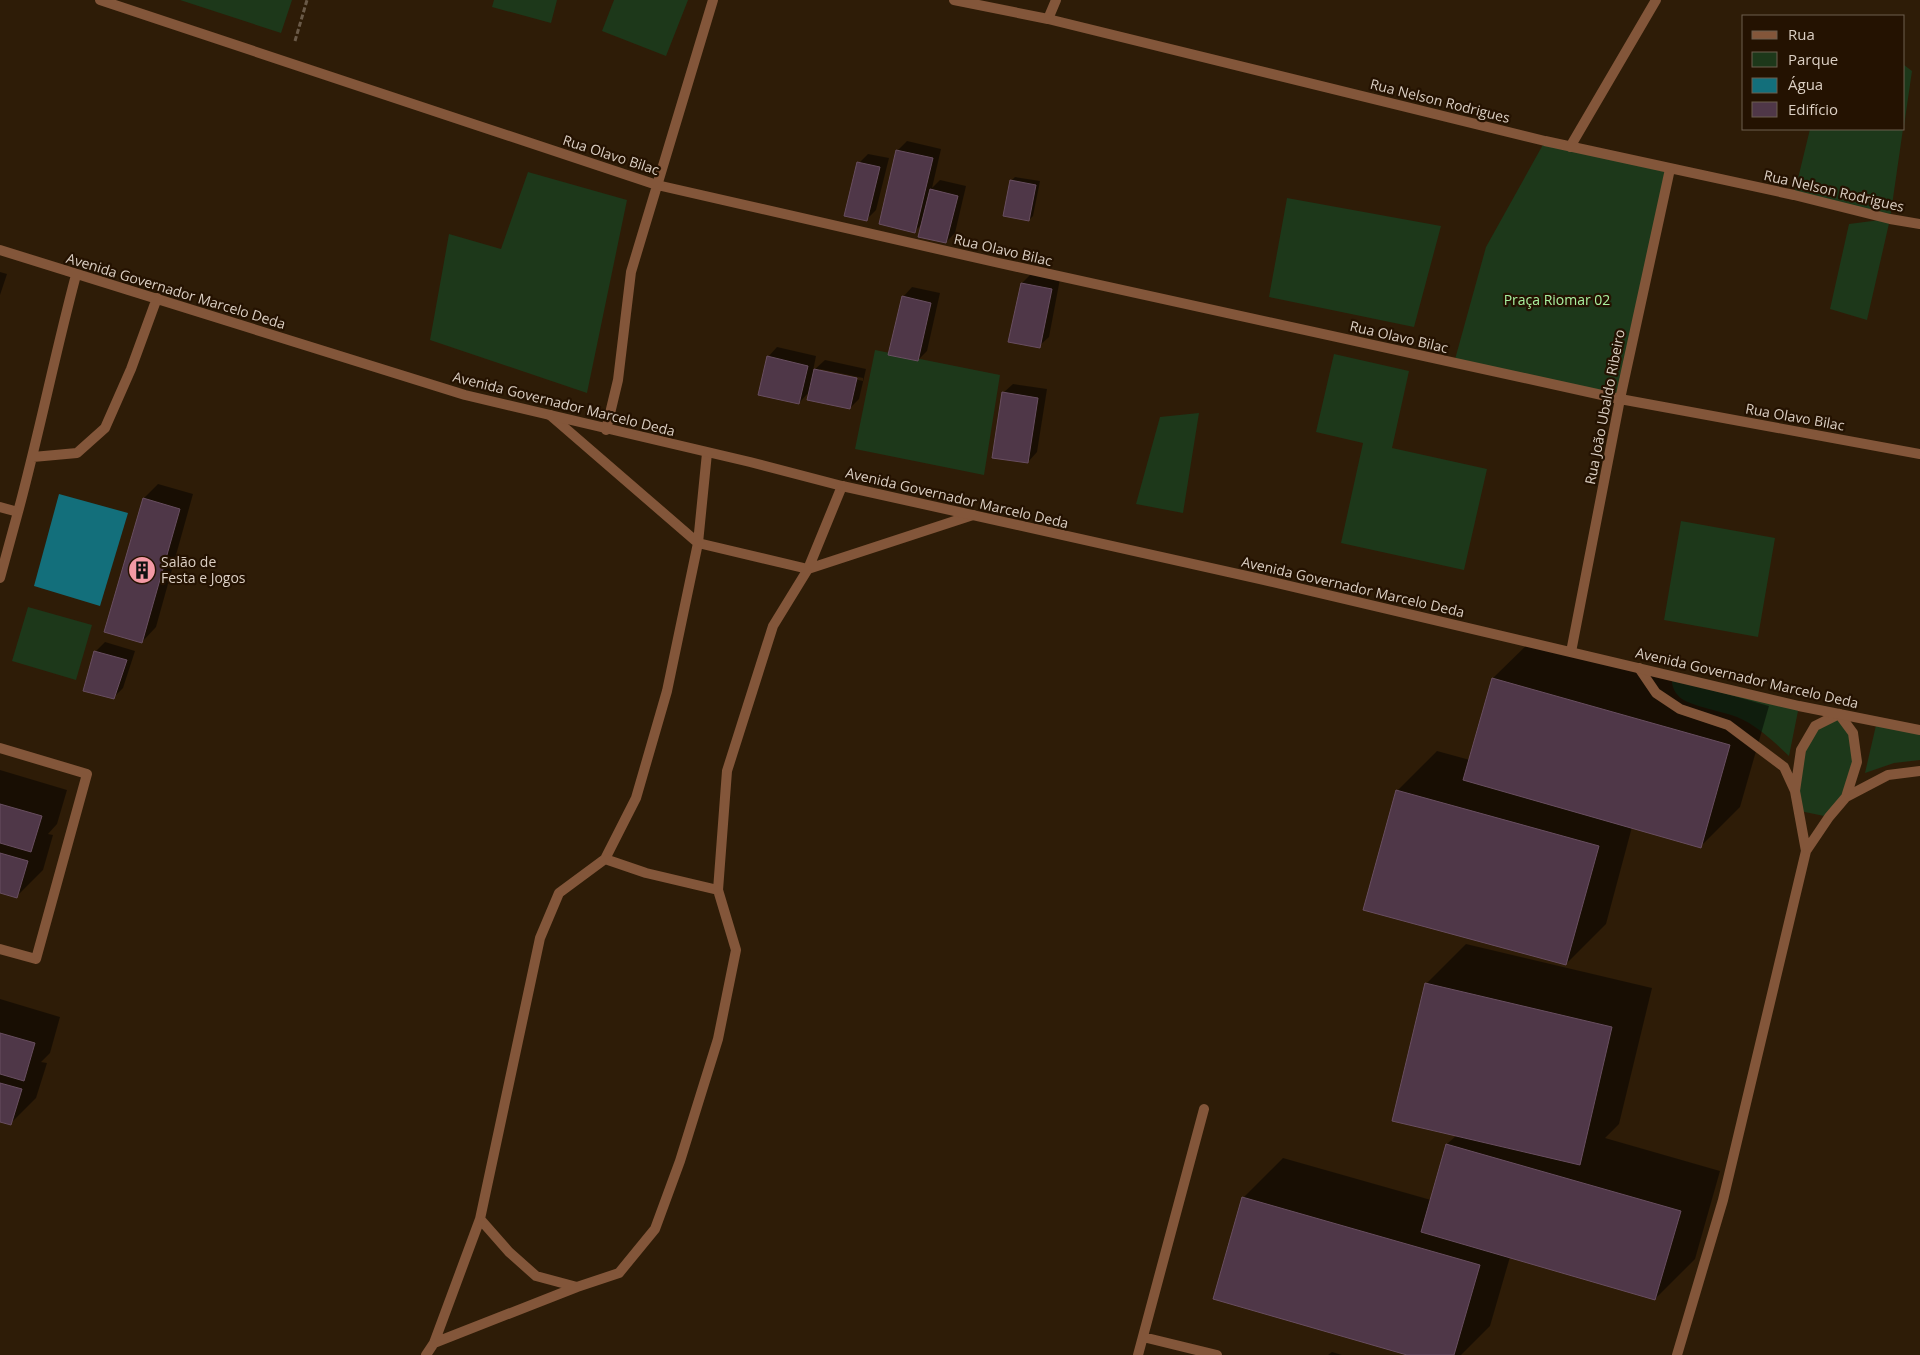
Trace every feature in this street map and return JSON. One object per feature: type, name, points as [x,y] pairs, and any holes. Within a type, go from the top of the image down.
[{"type":"street","name":"Rua Olavo Bilac","points":[[100,0],[657,185],[999,263],[1620,399],[1920,454]]},
{"type":"street","points":[[606,430],[618,380],[631,272],[713,0]]},
{"type":"street","name":"Rua Nelson Rodrigues","points":[[954,0],[1048,19],[1570,146],[1794,195],[1890,219],[1920,224]]},
{"type":"street","points":[[1048,19],[1056,0]]},
{"type":"street","points":[[1570,146],[1656,0]]},
{"type":"street","name":"Rua João Ubaldo Ribeiro","points":[[1571,652],[1620,399],[1670,168]]},
{"type":"street","name":"Avenida Governador Marcelo Deda","points":[[0,250],[465,395],[842,486],[1260,579],[1839,714],[1920,730]]},
{"type":"street","points":[[0,578],[33,457],[58,343],[76,275]]},
{"type":"street","points":[[33,457],[77,453],[105,428],[131,369],[157,298]]},
{"type":"street","points":[[550,415],[698,543],[808,569],[972,515]]},
{"type":"street","points":[[426,1355],[434,1343],[480,1219],[540,938],[559,893],[605,859],[636,798],[667,691],[698,543],[707,453]]},
{"type":"street","points":[[434,1343],[577,1287],[619,1273],[655,1229],[680,1162],[718,1039],[736,950],[718,890],[726,771],[773,626],[808,569],[842,486]]},
{"type":"street","points":[[0,507],[18,512]]},
{"type":"street","points":[[1639,668],[1656,692],[1680,709],[1728,725],[1784,767],[1795,791],[1806,851]]},
{"type":"street","points":[[1795,791],[1801,750],[1815,726],[1839,714],[1853,733],[1857,762],[1846,797]]},
{"type":"street","points":[[0,748],[86,774],[36,959],[0,948]]},
{"type":"street","points":[[1677,1355],[1723,1200],[1806,851],[1829,817],[1846,797],[1888,774],[1920,770]]},
{"type":"street","points":[[605,859],[646,873],[718,890]]},
{"type":"street","points":[[1138,1355],[1204,1109]]},
{"type":"street","points":[[480,1219],[509,1252],[536,1276],[577,1287]]},
{"type":"street","points":[[1143,1337],[1214,1355]]},
{"type":"path","points":[[289,64],[307,0]]},
{"type":"green space","points":[[180,0],[292,0],[281,33]]},
{"type":"green space","points":[[494,0],[557,0],[551,23],[492,7]]},
{"type":"green space","points":[[614,0],[688,0],[666,56],[602,31]]},
{"type":"green space","points":[[1905,66],[1912,71],[1905,119]]},
{"type":"green space","points":[[1810,130],[1903,130],[1890,219],[1867,320],[1830,309],[1849,224],[1888,219],[1794,195]]},
{"type":"green space","name":"Praça Riomar 02","points":[[1545,141],[1670,169],[1620,399],[1454,363],[1486,247]]},
{"type":"green space","points":[[528,172],[627,200],[587,393],[430,340],[449,234],[501,249]]},
{"type":"green space","points":[[1287,198],[1441,226],[1414,327],[1269,297]]},
{"type":"green space","points":[[875,350],[1000,375],[984,475],[855,449]]},
{"type":"green space","points":[[1334,354],[1409,371],[1392,448],[1487,469],[1464,570],[1341,543],[1363,443],[1316,432]]},
{"type":"green space","points":[[1199,413],[1183,513],[1136,504],[1160,417]]},
{"type":"green space","points":[[1681,521],[1775,538],[1758,637],[1664,620]]},
{"type":"green space","points":[[28,607],[92,625],[76,680],[12,661]]},
{"type":"green space","points":[[1672,676],[1799,706],[1789,756],[1765,734],[1744,720],[1682,699],[1674,689]]},
{"type":"green space","points":[[1839,714],[1853,733],[1857,762],[1846,797],[1829,817],[1800,811],[1794,788],[1801,750],[1815,726]]},
{"type":"green space","points":[[1877,721],[1920,730],[1920,760],[1894,763],[1865,773]]},
{"type":"water","points":[[59,494],[128,513],[100,606],[34,586]]},
{"type":"building","points":[[896,150],[933,158],[915,233],[879,224]]},
{"type":"building","points":[[857,162],[880,167],[867,221],[844,216]]},
{"type":"building","points":[[1010,180],[1036,185],[1029,221],[1003,216]]},
{"type":"building","points":[[930,189],[958,196],[946,243],[918,237]]},
{"type":"building","points":[[1021,283],[1052,289],[1040,348],[1008,342]]},
{"type":"building","points":[[902,296],[931,303],[918,361],[888,355]]},
{"type":"building","points":[[767,356],[808,366],[799,404],[758,395]]},
{"type":"building","points":[[814,369],[857,378],[850,409],[807,400]]},
{"type":"building","points":[[1002,392],[1038,398],[1028,463],[992,458]]},
{"type":"building","name":"Salão de Festa e Jogos","points":[[143,498],[180,509],[142,643],[104,632]]},
{"type":"building","points":[[94,651],[127,660],[114,699],[83,691]]},
{"type":"building","points":[[1492,678],[1730,745],[1701,848],[1463,780]]},
{"type":"building","points":[[1396,790],[1599,846],[1566,965],[1363,910]]},
{"type":"building","points":[[0,804],[42,816],[31,852],[0,843]]},
{"type":"building","points":[[0,853],[28,861],[17,898],[0,893]]},
{"type":"building","points":[[1425,983],[1612,1027],[1580,1165],[1392,1121]]},
{"type":"building","points":[[0,1033],[35,1043],[24,1081],[0,1074]]},
{"type":"building","points":[[0,1083],[22,1089],[11,1125],[0,1122]]},
{"type":"building","points":[[1446,1144],[1681,1211],[1655,1300],[1421,1232]]},
{"type":"building","points":[[1242,1197],[1480,1265],[1454,1355],[1407,1355],[1213,1299]]},
{"type":"place","name":"Salão de Festa e Jogos","points":[[142,570]]}]
